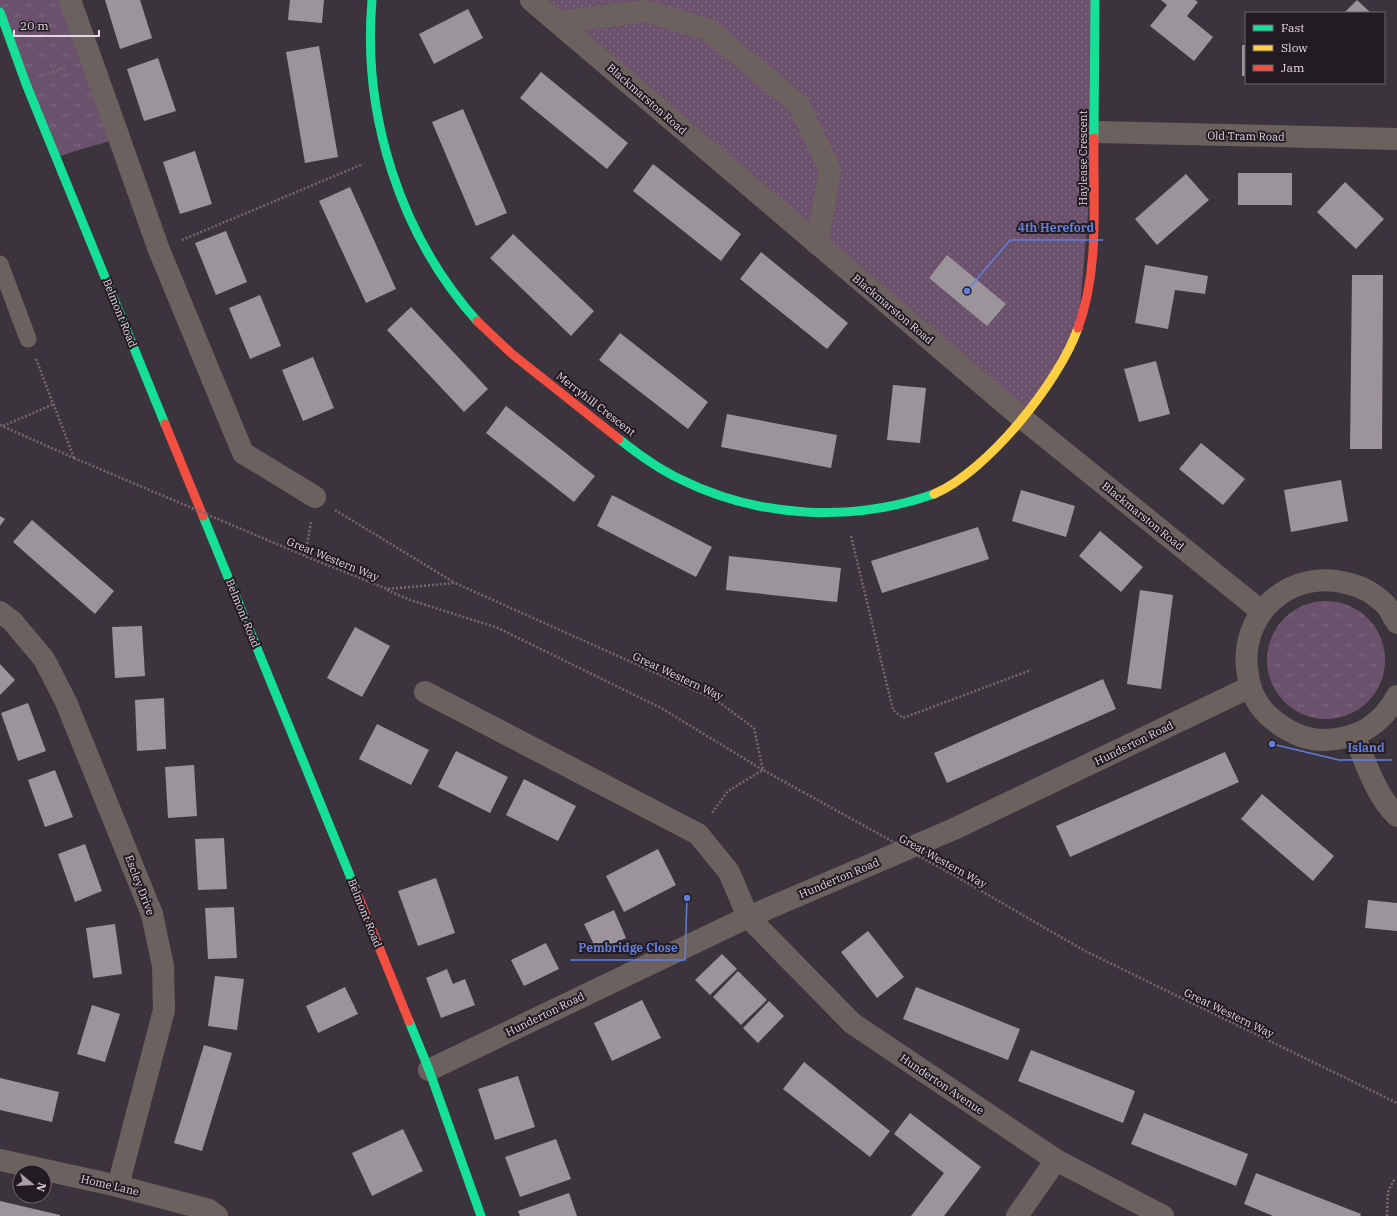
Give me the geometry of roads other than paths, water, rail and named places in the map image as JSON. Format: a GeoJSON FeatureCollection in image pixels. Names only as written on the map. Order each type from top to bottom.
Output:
{"type":"FeatureCollection","features":[{"type":"Feature","properties":{"kind":"main road","name":"Merryhill Crescent"},"geometry":{"type":"LineString","coordinates":[[372,0],[369,51],[374,100],[386,154],[404,204],[426,252],[473,316],[510,353],[659,469],[682,481],[738,502],[782,512],[812,514],[846,512],[884,507],[920,499],[943,489],[971,471],[996,450],[1022,418]]}},
{"type":"Feature","properties":{"kind":"main road","name":"Haylease Crescent"},"geometry":{"type":"LineString","coordinates":[[1022,418],[1064,360],[1078,331],[1087,302],[1094,256],[1095,0]]}},
{"type":"Feature","properties":{"kind":"main road","name":"Belmont Road"},"geometry":{"type":"LineString","coordinates":[[0,12],[5,42],[26,84],[429,1070],[481,1216]]}},
{"type":"Feature","properties":{"kind":"street"},"geometry":{"type":"LineString","coordinates":[[70,0],[159,250],[243,453],[314,497]]}},
{"type":"Feature","properties":{"kind":"street","name":"Blackmarston Road"},"geometry":{"type":"LineString","coordinates":[[531,0],[1022,418],[1261,611]]}},
{"type":"Feature","properties":{"kind":"street"},"geometry":{"type":"LineString","coordinates":[[558,22],[646,11],[709,30],[799,105],[830,170],[817,244]]}},
{"type":"Feature","properties":{"kind":"street","name":"Old Tram Road"},"geometry":{"type":"LineString","coordinates":[[1095,132],[1397,139]]}},
{"type":"Feature","properties":{"kind":"street"},"geometry":{"type":"LineString","coordinates":[[1397,620],[1386,605],[1362,587],[1334,579],[1306,581],[1281,593],[1261,611],[1249,635],[1245,661],[1250,687],[1264,711],[1285,730],[1312,740],[1342,740],[1368,729],[1389,710],[1397,696]]}},
{"type":"Feature","properties":{"kind":"street","name":"Escley Drive"},"geometry":{"type":"LineString","coordinates":[[0,612],[12,621],[44,660],[66,702],[152,914],[156,929],[163,966],[164,1010],[118,1186]]}},
{"type":"Feature","properties":{"kind":"street","name":"Hunderton Road"},"geometry":{"type":"LineString","coordinates":[[429,1070],[748,917],[954,829],[1250,687]]}},
{"type":"Feature","properties":{"kind":"street"},"geometry":{"type":"LineString","coordinates":[[425,692],[698,834],[729,872],[748,917]]}},
{"type":"Feature","properties":{"kind":"street"},"geometry":{"type":"LineString","coordinates":[[1354,735],[1373,779],[1391,810],[1397,816]]}},
{"type":"Feature","properties":{"kind":"street","name":"Hunderton Avenue"},"geometry":{"type":"LineString","coordinates":[[748,917],[852,1023],[1056,1160],[1163,1216]]}},
{"type":"Feature","properties":{"kind":"street","name":"Home Lane"},"geometry":{"type":"LineString","coordinates":[[0,1160],[118,1186],[209,1210],[218,1216]]}},
{"type":"Feature","properties":{"kind":"street"},"geometry":{"type":"LineString","coordinates":[[1017,1216],[1056,1160]]}},
{"type":"Feature","properties":{"kind":"lane"},"geometry":{"type":"LineString","coordinates":[[0,264],[28,339]]}},
{"type":"Feature","properties":{"kind":"place","name":"4th Hereford"},"geometry":{"type":"Point","coordinates":[967,291]}},
{"type":"Feature","properties":{"kind":"place","name":"Island"},"geometry":{"type":"Point","coordinates":[1272,744]}},
{"type":"Feature","properties":{"kind":"place","name":"Pembridge Close"},"geometry":{"type":"Point","coordinates":[687,898]}}]}
